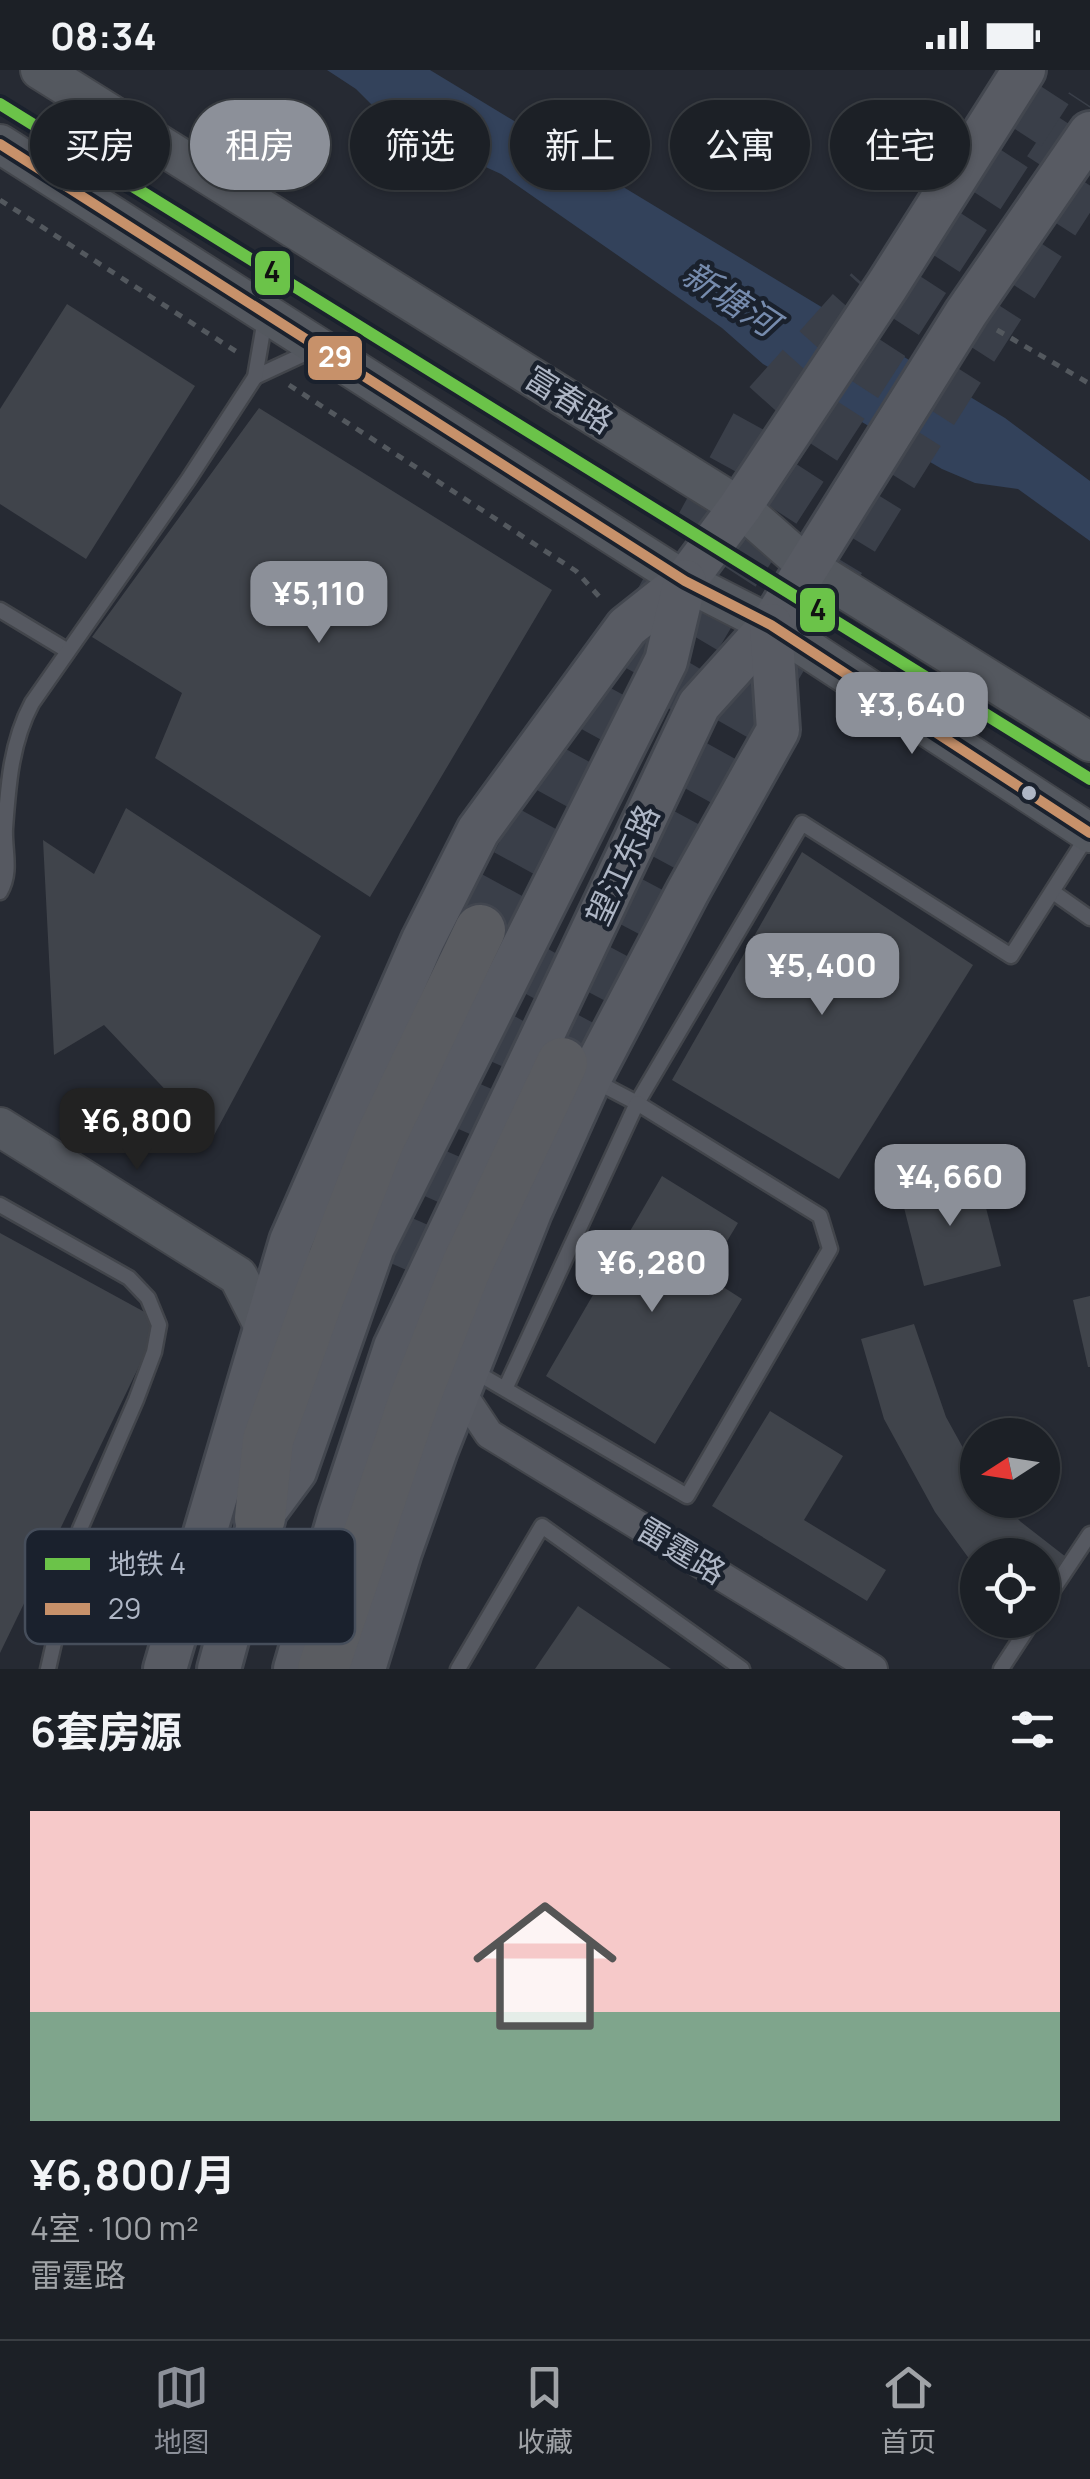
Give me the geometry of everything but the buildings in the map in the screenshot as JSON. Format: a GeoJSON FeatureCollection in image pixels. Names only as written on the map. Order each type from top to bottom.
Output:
{"type":"FeatureCollection","features":[{"type":"Feature","properties":{"kind":"highway"},"geometry":{"type":"LineString","coordinates":[[260,1518],[268,1440],[318,1299],[380,1141],[480,930]]}},
{"type":"Feature","properties":{"kind":"highway"},"geometry":{"type":"LineString","coordinates":[[355,1576],[402,1434],[467,1265],[576,1071]]}},
{"type":"Feature","properties":{"kind":"highway"},"geometry":{"type":"LineString","coordinates":[[324,1669],[332,1644]]}},
{"type":"Feature","properties":{"kind":"main road"},"geometry":{"type":"LineString","coordinates":[[207,1529],[291,1241],[422,940],[478,831],[628,627],[685,581],[740,507],[1024,70]]}},
{"type":"Feature","properties":{"kind":"main road","name":"望江东路"},"geometry":{"type":"LineString","coordinates":[[336,1529],[395,1347],[699,705],[771,624],[966,314],[1090,133]]}},
{"type":"Feature","properties":{"kind":"main road","name":"望江东路"},"geometry":{"type":"LineString","coordinates":[[257,1529],[260,1518],[295,1471],[373,1247],[666,661],[685,581]]}},
{"type":"Feature","properties":{"kind":"main road"},"geometry":{"type":"LineString","coordinates":[[364,1669],[436,1450],[530,1212],[576,1071],[688,891],[778,730],[771,624]]}},
{"type":"Feature","properties":{"kind":"main road"},"geometry":{"type":"LineString","coordinates":[[166,1669],[173,1644]]}},
{"type":"Feature","properties":{"kind":"main road","name":"望江东路"},"geometry":{"type":"LineString","coordinates":[[219,1669],[226,1644]]}},
{"type":"Feature","properties":{"kind":"main road","name":"望江东路"},"geometry":{"type":"LineString","coordinates":[[295,1669],[302,1644]]}},
{"type":"Feature","properties":{"kind":"street","name":"富春路"},"geometry":{"type":"LineString","coordinates":[[40,70],[740,507],[806,566],[1090,742]]}},
{"type":"Feature","properties":{"kind":"street"},"geometry":{"type":"LineString","coordinates":[[0,144],[685,581],[771,624],[1090,833]]}},
{"type":"Feature","properties":{"kind":"street"},"geometry":{"type":"LineString","coordinates":[[0,1127],[238,1276],[266,1331]]}},
{"type":"Feature","properties":{"kind":"street"},"geometry":{"type":"LineString","coordinates":[[238,1276],[291,1241]]}},
{"type":"Feature","properties":{"kind":"street","name":"雷霆路"},"geometry":{"type":"LineString","coordinates":[[464,1378],[490,1434],[873,1669]]}},
{"type":"Feature","properties":{"kind":"street"},"geometry":{"type":"LineString","coordinates":[[436,1450],[490,1434]]}},
{"type":"Feature","properties":{"kind":"lane"},"geometry":{"type":"LineString","coordinates":[[0,892],[6,882],[4,834],[19,728],[188,480],[253,369],[266,314]]}},
{"type":"Feature","properties":{"kind":"lane"},"geometry":{"type":"LineString","coordinates":[[253,369],[320,348]]}},
{"type":"Feature","properties":{"kind":"lane"},"geometry":{"type":"LineString","coordinates":[[0,610],[68,651]]}},
{"type":"Feature","properties":{"kind":"lane"},"geometry":{"type":"LineString","coordinates":[[506,1386],[637,1104],[802,823],[1011,956],[1090,833]]}},
{"type":"Feature","properties":{"kind":"lane"},"geometry":{"type":"LineString","coordinates":[[1053,892],[1090,918]]}},
{"type":"Feature","properties":{"kind":"lane"},"geometry":{"type":"LineString","coordinates":[[464,1378],[506,1386],[687,1496],[830,1249],[820,1216],[576,1071]]}},
{"type":"Feature","properties":{"kind":"lane"},"geometry":{"type":"LineString","coordinates":[[0,1205],[129,1278],[148,1298],[159,1325],[154,1352],[136,1400],[80,1529]]}},
{"type":"Feature","properties":{"kind":"lane"},"geometry":{"type":"LineString","coordinates":[[458,1669],[542,1526],[742,1669]]}},
{"type":"Feature","properties":{"kind":"lane"},"geometry":{"type":"LineString","coordinates":[[1060,1579],[1090,1534]]}},
{"type":"Feature","properties":{"kind":"lane"},"geometry":{"type":"LineString","coordinates":[[1001,1669],[1021,1638]]}},
{"type":"Feature","properties":{"kind":"lane"},"geometry":{"type":"LineString","coordinates":[[48,1669],[54,1644]]}},
{"type":"Feature","properties":{"kind":"path"},"geometry":{"type":"LineString","coordinates":[[0,200],[253,369]]}},
{"type":"Feature","properties":{"kind":"path"},"geometry":{"type":"LineString","coordinates":[[966,314],[1090,384]]}},
{"type":"Feature","properties":{"kind":"path"},"geometry":{"type":"LineString","coordinates":[[284,383],[576,571],[628,627]]}},
{"type":"Feature","properties":{"kind":"water"},"geometry":{"type":"Polygon","coordinates":[[[327,70],[430,70],[480,100],[367,100],[327,70]]]}},
{"type":"Feature","properties":{"kind":"water"},"geometry":{"type":"Polygon","coordinates":[[[490,106],[510,118],[510,180],[490,169],[490,106]]]}},
{"type":"Feature","properties":{"kind":"water","name":"新塘河"},"geometry":{"type":"Polygon","coordinates":[[[524,190],[628,190],[1005,418],[1090,481],[1090,541],[1018,489],[975,483],[942,469],[763,364],[722,328],[524,190]]]}},
{"type":"Feature","properties":{"kind":"tunnel"},"geometry":{"type":"LineString","coordinates":[[658,702],[732,577],[1061,70]]}},
{"type":"Feature","properties":{"kind":"tunnel"},"geometry":{"type":"LineString","coordinates":[[1048,170],[1090,106]]}},
{"type":"Feature","properties":{"kind":"tunnel"},"geometry":{"type":"LineString","coordinates":[[562,1063],[772,676],[902,460],[1084,176]]}},
{"type":"Feature","properties":{"kind":"tunnel"},"geometry":{"type":"LineString","coordinates":[[480,930],[766,406],[870,290]]}},
{"type":"Feature","properties":{"kind":"tunnel"},"geometry":{"type":"LineString","coordinates":[[411,1272],[505,1057],[566,947]]}},
{"type":"Feature","properties":{"kind":"metro line","name":"4"},"geometry":{"type":"LineString","coordinates":[[0,104],[1090,779]]}},
{"type":"Feature","properties":{"kind":"transit line","name":"29"},"geometry":{"type":"LineString","coordinates":[[0,144],[685,581],[771,625],[1090,833]]}}]}
